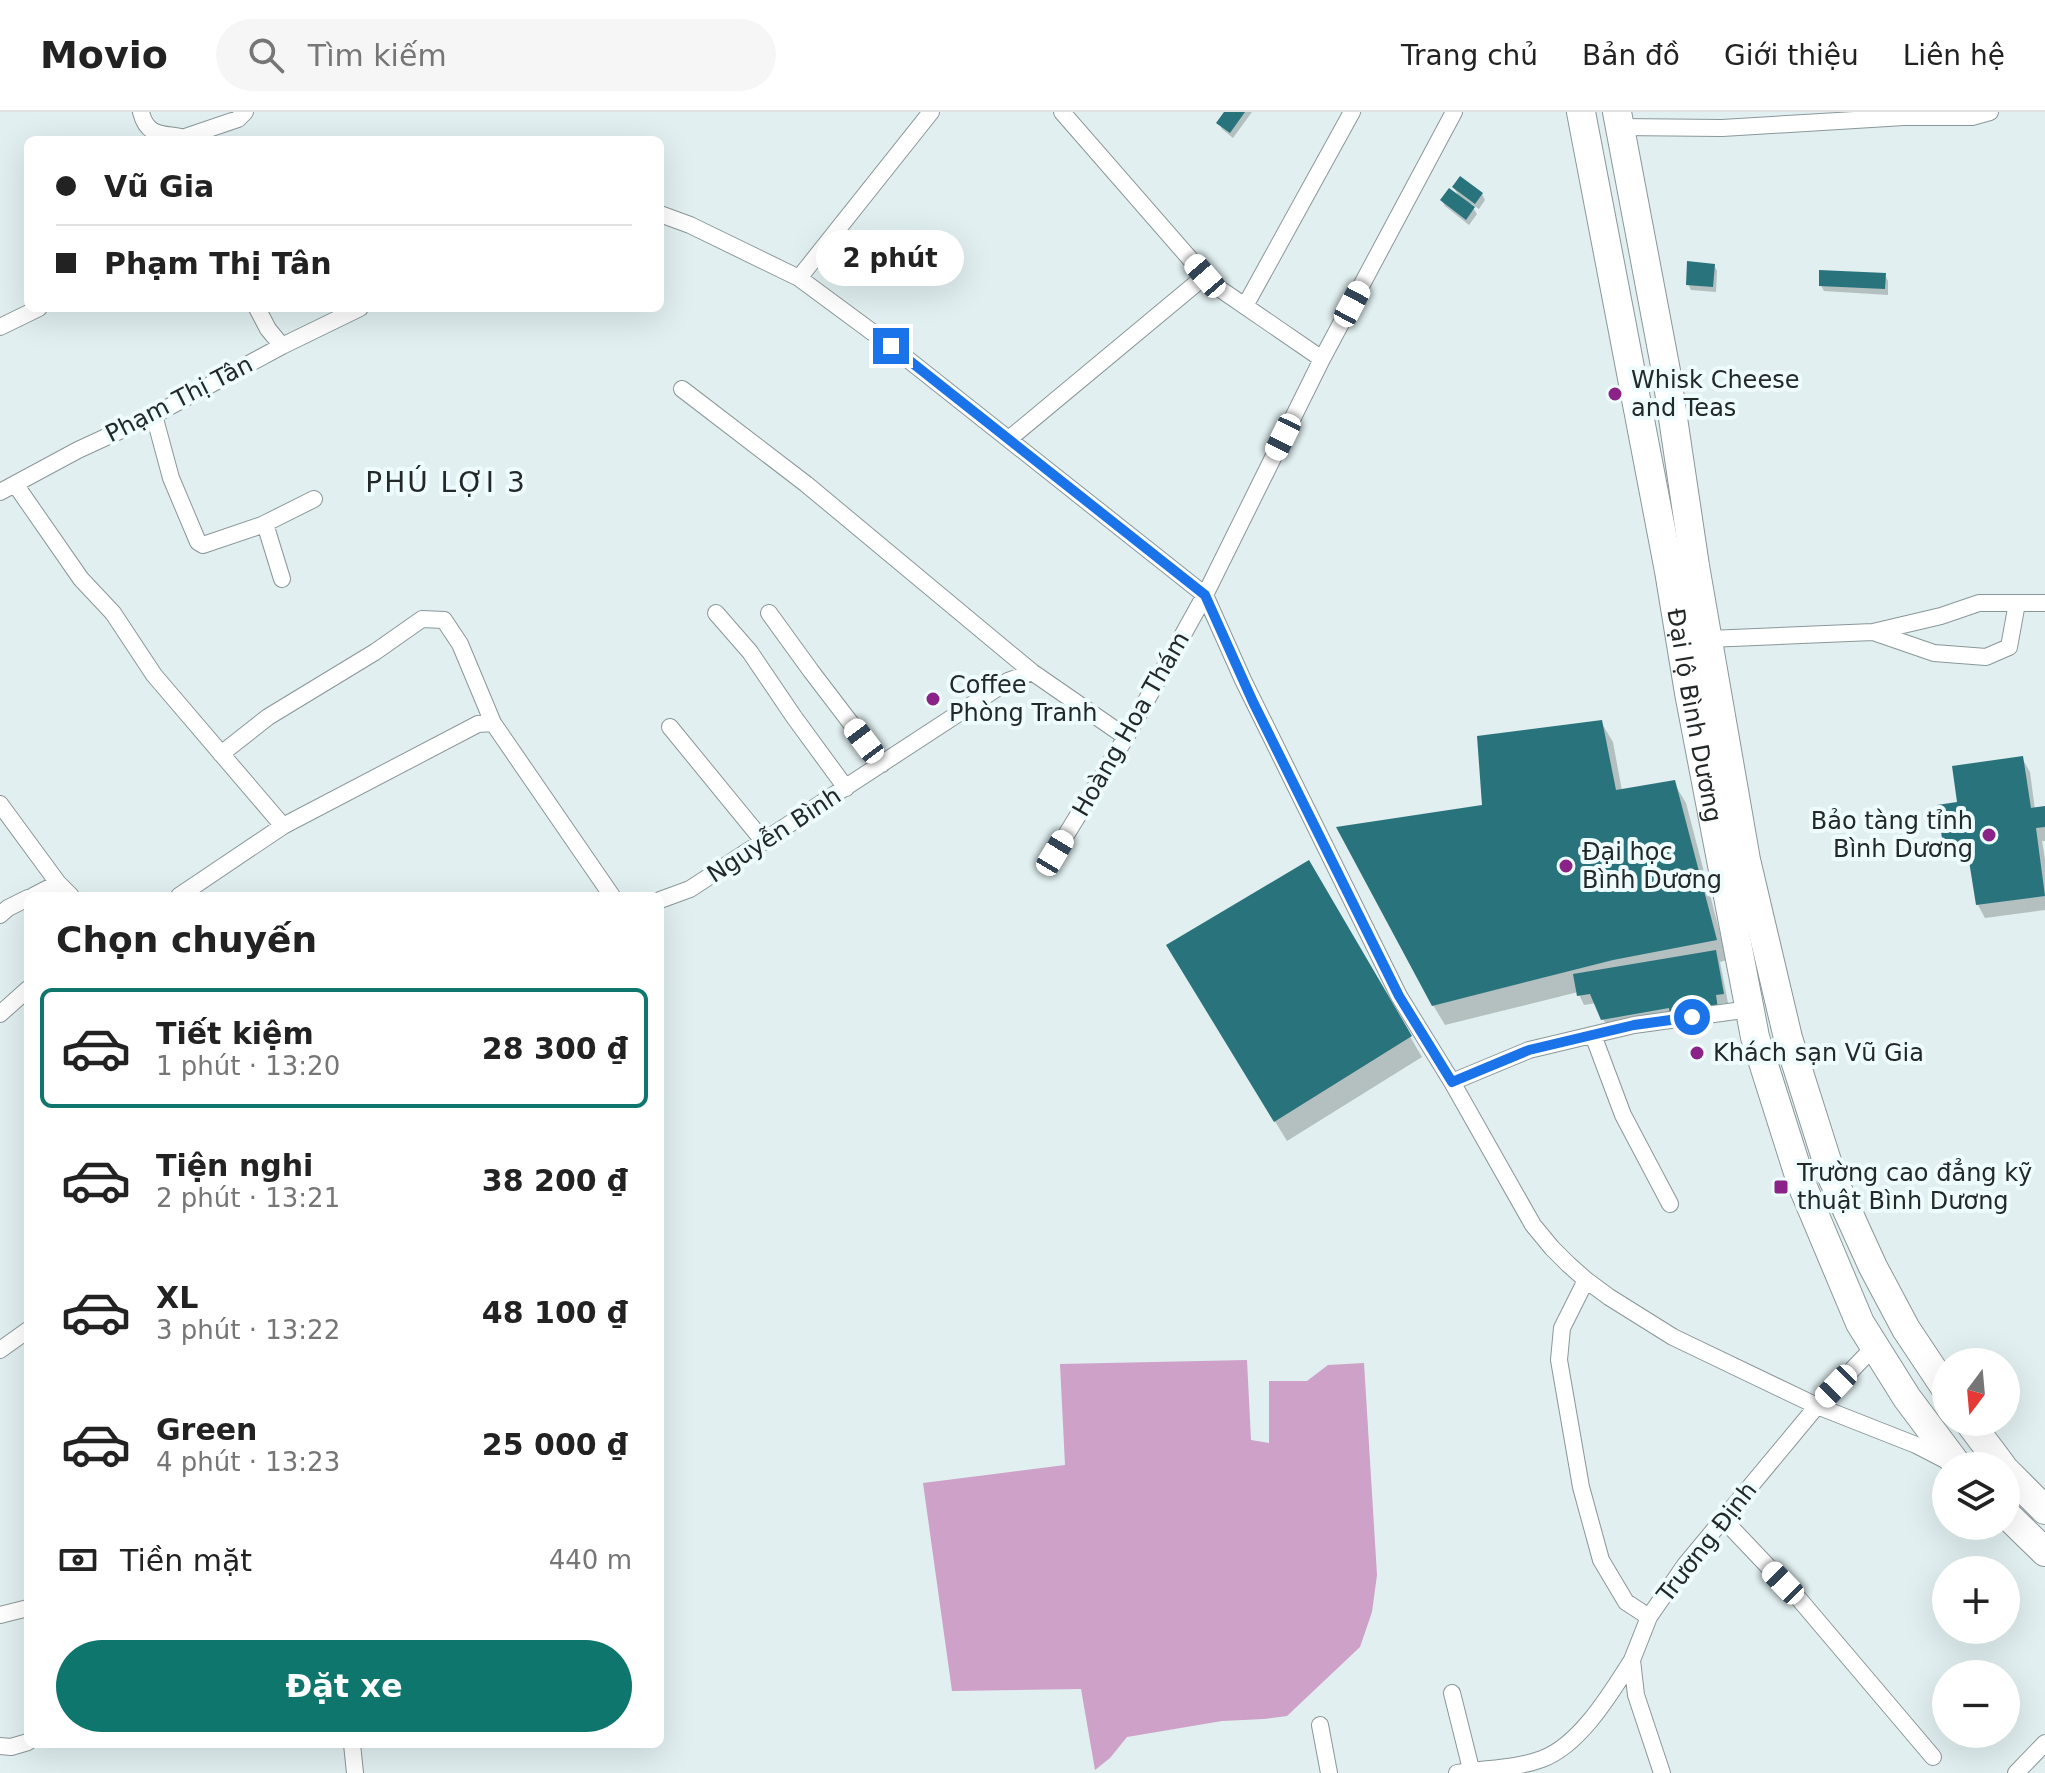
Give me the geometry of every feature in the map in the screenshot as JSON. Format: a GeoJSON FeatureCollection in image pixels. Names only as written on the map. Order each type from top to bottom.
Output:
{"type":"FeatureCollection","features":[{"type":"Feature","properties":{"kind":"highway","name":"Đại lộ Bình Dương"},"geometry":{"type":"LineString","coordinates":[[1581,112],[1755,1037],[1802,1185],[1860,1323],[1907,1398],[1947,1452]]}},
{"type":"Feature","properties":{"kind":"highway","name":"Đại lộ Bình Dương"},"geometry":{"type":"LineString","coordinates":[[1618,120],[1666,371],[1746,860],[1788,1038],[1832,1177],[1873,1267],[1906,1329],[1932,1368]]}},
{"type":"Feature","properties":{"kind":"highway"},"geometry":{"type":"LineString","coordinates":[[1874,1347],[1906,1329]]}},
{"type":"Feature","properties":{"kind":"highway"},"geometry":{"type":"LineString","coordinates":[[2020,1485],[2045,1510]]}},
{"type":"Feature","properties":{"kind":"highway"},"geometry":{"type":"LineString","coordinates":[[2020,1528],[2045,1552]]}},
{"type":"Feature","properties":{"kind":"street"},"geometry":{"type":"LineString","coordinates":[[141,112],[143,121],[157,134],[169,136]]}},
{"type":"Feature","properties":{"kind":"street"},"geometry":{"type":"LineString","coordinates":[[196,136],[238,119],[245,112]]}},
{"type":"Feature","properties":{"kind":"street"},"geometry":{"type":"LineString","coordinates":[[799,278],[931,112]]}},
{"type":"Feature","properties":{"kind":"street"},"geometry":{"type":"LineString","coordinates":[[1062,112],[1205,276],[1322,359]]}},
{"type":"Feature","properties":{"kind":"street"},"geometry":{"type":"LineString","coordinates":[[1245,306],[1352,112]]}},
{"type":"Feature","properties":{"kind":"street","name":"Hoàng Hoa Thám"},"geometry":{"type":"LineString","coordinates":[[1055,853],[1126,737],[1205,595],[1322,359],[1454,112]]}},
{"type":"Feature","properties":{"kind":"street"},"geometry":{"type":"LineString","coordinates":[[1618,120],[1722,128],[1904,117],[1972,117],[1990,112]]}},
{"type":"Feature","properties":{"kind":"street"},"geometry":{"type":"LineString","coordinates":[[664,216],[702,230],[799,278],[891,346],[1205,595]]}},
{"type":"Feature","properties":{"kind":"street"},"geometry":{"type":"LineString","coordinates":[[1009,439],[1205,276]]}},
{"type":"Feature","properties":{"kind":"street"},"geometry":{"type":"LineString","coordinates":[[0,327],[31,312]]}},
{"type":"Feature","properties":{"kind":"street"},"geometry":{"type":"LineString","coordinates":[[259,312],[282,346]]}},
{"type":"Feature","properties":{"kind":"street","name":"Phạm Thị Tân"},"geometry":{"type":"LineString","coordinates":[[7,488],[352,312]]}},
{"type":"Feature","properties":{"kind":"street"},"geometry":{"type":"LineString","coordinates":[[682,389],[806,484],[1032,672],[1126,737]]}},
{"type":"Feature","properties":{"kind":"street"},"geometry":{"type":"LineString","coordinates":[[154,415],[171,478],[198,542],[203,545],[262,525],[314,499]]}},
{"type":"Feature","properties":{"kind":"street"},"geometry":{"type":"LineString","coordinates":[[7,488],[81,579],[113,613],[154,675],[283,826]]}},
{"type":"Feature","properties":{"kind":"street"},"geometry":{"type":"LineString","coordinates":[[262,525],[266,527],[282,579]]}},
{"type":"Feature","properties":{"kind":"street","name":"Hoàng Hoa Thám"},"geometry":{"type":"LineString","coordinates":[[1205,595],[1249,693],[1399,996],[1533,1225],[1552,1248],[1586,1280],[1673,1337],[1817,1406],[1932,1453]]}},
{"type":"Feature","properties":{"kind":"street"},"geometry":{"type":"LineString","coordinates":[[1708,639],[1873,632],[1941,616],[1979,603],[2045,603]]}},
{"type":"Feature","properties":{"kind":"street"},"geometry":{"type":"LineString","coordinates":[[1873,632],[1934,653],[1986,657],[2009,647],[2017,603]]}},
{"type":"Feature","properties":{"kind":"street"},"geometry":{"type":"LineString","coordinates":[[716,613],[750,652],[846,788]]}},
{"type":"Feature","properties":{"kind":"street"},"geometry":{"type":"LineString","coordinates":[[769,613],[882,764]]}},
{"type":"Feature","properties":{"kind":"street"},"geometry":{"type":"LineString","coordinates":[[221,754],[268,717],[375,652],[422,619],[444,620],[460,644],[493,723],[609,892]]}},
{"type":"Feature","properties":{"kind":"street","name":"Nguyễn Bình"},"geometry":{"type":"LineString","coordinates":[[664,899],[690,889],[1008,681],[1032,672]]}},
{"type":"Feature","properties":{"kind":"street"},"geometry":{"type":"LineString","coordinates":[[185,892],[283,826],[478,724],[493,723]]}},
{"type":"Feature","properties":{"kind":"street"},"geometry":{"type":"LineString","coordinates":[[670,727],[764,842]]}},
{"type":"Feature","properties":{"kind":"street"},"geometry":{"type":"LineString","coordinates":[[0,804],[67,892]]}},
{"type":"Feature","properties":{"kind":"street"},"geometry":{"type":"LineString","coordinates":[[40,892],[58,883]]}},
{"type":"Feature","properties":{"kind":"street"},"geometry":{"type":"LineString","coordinates":[[0,915],[24,900]]}},
{"type":"Feature","properties":{"kind":"street"},"geometry":{"type":"LineString","coordinates":[[0,1014],[24,993]]}},
{"type":"Feature","properties":{"kind":"street"},"geometry":{"type":"LineString","coordinates":[[1452,1082],[1529,1050],[1634,1025],[1750,1009]]}},
{"type":"Feature","properties":{"kind":"street"},"geometry":{"type":"LineString","coordinates":[[1593,1035],[1623,1115],[1670,1204]]}},
{"type":"Feature","properties":{"kind":"street"},"geometry":{"type":"LineString","coordinates":[[1586,1280],[1562,1328],[1559,1360],[1581,1487],[1601,1560],[1626,1602],[1649,1617]]}},
{"type":"Feature","properties":{"kind":"street"},"geometry":{"type":"LineString","coordinates":[[0,1350],[24,1333]]}},
{"type":"Feature","properties":{"kind":"street","name":"Trương Định"},"geometry":{"type":"LineString","coordinates":[[1662,1773],[1636,1695],[1632,1660],[1649,1617],[1685,1565],[1817,1406],[1874,1347]]}},
{"type":"Feature","properties":{"kind":"street"},"geometry":{"type":"LineString","coordinates":[[1723,1519],[1809,1610],[1933,1757]]}},
{"type":"Feature","properties":{"kind":"street"},"geometry":{"type":"LineString","coordinates":[[0,1615],[24,1609]]}},
{"type":"Feature","properties":{"kind":"street"},"geometry":{"type":"LineString","coordinates":[[1452,1693],[1467,1772],[1502,1769],[1545,1758],[1576,1737],[1608,1698],[1632,1660]]}},
{"type":"Feature","properties":{"kind":"street"},"geometry":{"type":"LineString","coordinates":[[1320,1725],[1329,1773]]}},
{"type":"Feature","properties":{"kind":"street"},"geometry":{"type":"LineString","coordinates":[[0,1746],[24,1743]]}},
{"type":"Feature","properties":{"kind":"street"},"geometry":{"type":"LineString","coordinates":[[2016,1773],[2045,1743]]}},
{"type":"Feature","properties":{"kind":"street"},"geometry":{"type":"LineString","coordinates":[[352,1748],[355,1773]]}},
{"type":"Feature","properties":{"kind":"shaded area"},"geometry":{"type":"Polygon","coordinates":[[[1247,1360],[1251,1440],[1269,1443],[1269,1381],[1307,1381],[1328,1365],[1364,1363],[1377,1575],[1372,1612],[1360,1647],[1287,1716],[1222,1721],[1127,1737],[1110,1758],[1095,1770],[1081,1689],[952,1691],[923,1483],[1065,1465],[1060,1364],[1247,1360]]]}},
{"type":"Feature","properties":{"kind":"building"},"geometry":{"type":"Polygon","coordinates":[[[1224,112],[1245,112],[1230,133],[1216,123],[1224,112]]]}},
{"type":"Feature","properties":{"kind":"building"},"geometry":{"type":"Polygon","coordinates":[[[1460,176],[1483,193],[1475,204],[1452,187],[1460,176]]]}},
{"type":"Feature","properties":{"kind":"building"},"geometry":{"type":"Polygon","coordinates":[[[1449,188],[1475,207],[1466,220],[1440,200],[1449,188]]]}},
{"type":"Feature","properties":{"kind":"building"},"geometry":{"type":"Polygon","coordinates":[[[1687,261],[1715,264],[1713,287],[1686,285],[1687,261]]]}},
{"type":"Feature","properties":{"kind":"building"},"geometry":{"type":"Polygon","coordinates":[[[1819,270],[1886,273],[1885,289],[1819,286],[1819,270]]]}},
{"type":"Feature","properties":{"kind":"building","name":"Đại học Bình Dương"},"geometry":{"type":"Polygon","coordinates":[[[1602,720],[1616,790],[1675,780],[1717,940],[1613,960],[1432,1006],[1336,827],[1482,805],[1477,736],[1602,720]]]}},
{"type":"Feature","properties":{"kind":"building","name":"Bảo tàng tỉnh Bình Dương"},"geometry":{"type":"Polygon","coordinates":[[[2023,756],[2031,808],[2045,806],[2045,827],[2036,828],[2045,896],[1976,905],[1966,842],[1943,845],[1937,805],[1957,802],[1952,766],[2023,756]]]}},
{"type":"Feature","properties":{"kind":"building"},"geometry":{"type":"Polygon","coordinates":[[[1309,860],[1412,1036],[1274,1122],[1166,945],[1309,860]]]}},
{"type":"Feature","properties":{"kind":"building"},"geometry":{"type":"Polygon","coordinates":[[[1716,950],[1724,994],[1716,995],[1718,1009],[1670,1018],[1669,1008],[1601,1020],[1590,994],[1577,996],[1573,974],[1716,950]]]}},
{"type":"Feature","properties":{"kind":"place","name":"Whisk Cheese and Teas"},"geometry":{"type":"Point","coordinates":[1615,394]}},
{"type":"Feature","properties":{"kind":"place","name":"Coffee Phòng Tranh"},"geometry":{"type":"Point","coordinates":[933,699]}},
{"type":"Feature","properties":{"kind":"place","name":"Bảo tàng tỉnh Bình Dương"},"geometry":{"type":"Point","coordinates":[1989,835]}},
{"type":"Feature","properties":{"kind":"place","name":"Đại học Bình Dương"},"geometry":{"type":"Point","coordinates":[1566,866]}},
{"type":"Feature","properties":{"kind":"place","name":"Khách sạn Vũ Gia"},"geometry":{"type":"Point","coordinates":[1697,1053]}},
{"type":"Feature","properties":{"kind":"place","name":"Trường cao đẳng kỹ thuật Bình Dương"},"geometry":{"type":"Point","coordinates":[1781,1187]}},
{"type":"Feature","properties":{"kind":"district","name":"PHÚ LỢI 3"},"geometry":{"type":"Point","coordinates":[446,482]}},
{"type":"Feature","properties":{"kind":"route"},"geometry":{"type":"LineString","coordinates":[[891,346],[1205,595],[1253,702],[1399,996],[1452,1082],[1529,1050],[1634,1025],[1692,1017]]}}]}
